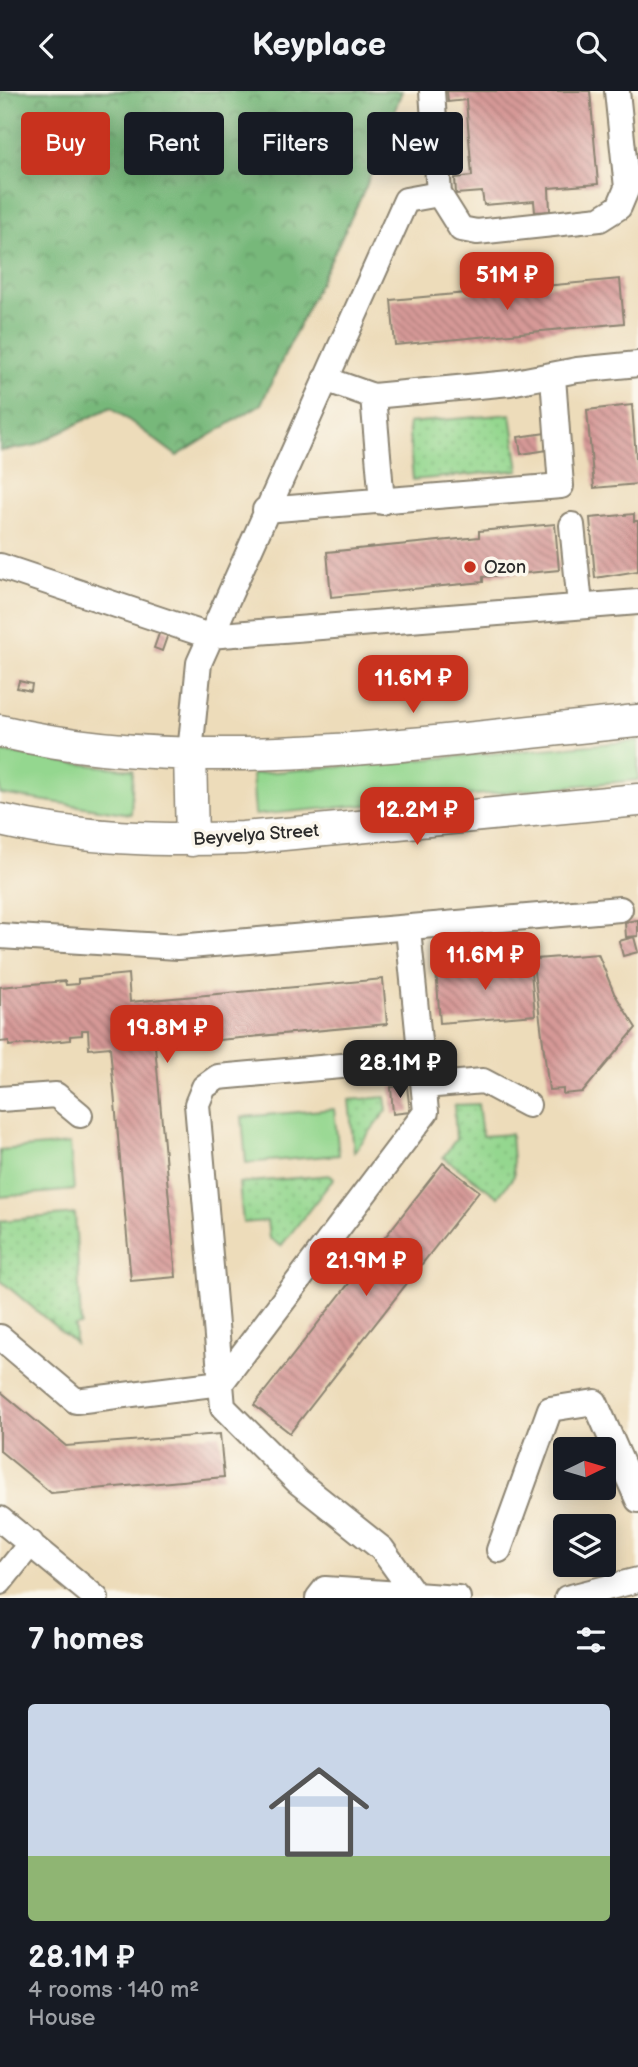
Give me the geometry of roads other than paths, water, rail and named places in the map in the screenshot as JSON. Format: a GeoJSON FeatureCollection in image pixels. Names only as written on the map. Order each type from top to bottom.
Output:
{"type":"FeatureCollection","features":[{"type":"Feature","properties":{"kind":"main road"},"geometry":{"type":"LineString","coordinates":[[0,731],[85,746],[190,753],[350,747],[638,721]]}},
{"type":"Feature","properties":{"kind":"main road"},"geometry":{"type":"LineString","coordinates":[[190,753],[192,840]]}},
{"type":"Feature","properties":{"kind":"main road","name":"Beyvelya Street"},"geometry":{"type":"LineString","coordinates":[[0,820],[106,838],[192,840],[243,838],[638,800]]}},
{"type":"Feature","properties":{"kind":"lane"},"geometry":{"type":"LineString","coordinates":[[432,91],[439,194],[461,229],[477,232],[600,219],[619,207],[627,188],[617,91]]}},
{"type":"Feature","properties":{"kind":"lane"},"geometry":{"type":"LineString","coordinates":[[190,753],[199,663],[265,510],[406,200],[439,194]]}},
{"type":"Feature","properties":{"kind":"lane"},"geometry":{"type":"LineString","coordinates":[[325,379],[373,395],[553,377],[577,370],[638,363]]}},
{"type":"Feature","properties":{"kind":"lane"},"geometry":{"type":"LineString","coordinates":[[265,510],[561,486],[553,377]]}},
{"type":"Feature","properties":{"kind":"lane"},"geometry":{"type":"LineString","coordinates":[[373,395],[382,502]]}},
{"type":"Feature","properties":{"kind":"lane"},"geometry":{"type":"LineString","coordinates":[[572,525],[580,605]]}},
{"type":"Feature","properties":{"kind":"lane"},"geometry":{"type":"LineString","coordinates":[[0,566],[209,636],[638,602]]}},
{"type":"Feature","properties":{"kind":"lane"},"geometry":{"type":"LineString","coordinates":[[0,936],[178,947],[620,909]]}},
{"type":"Feature","properties":{"kind":"lane"},"geometry":{"type":"LineString","coordinates":[[0,1337],[76,1401],[221,1383],[426,1112],[408,929]]}},
{"type":"Feature","properties":{"kind":"lane"},"geometry":{"type":"LineString","coordinates":[[415,1595],[382,1549],[298,1482],[223,1407],[197,1104],[204,1087],[218,1077],[421,1059]]}},
{"type":"Feature","properties":{"kind":"lane"},"geometry":{"type":"LineString","coordinates":[[424,1086],[483,1080],[528,1105]]}},
{"type":"Feature","properties":{"kind":"lane"},"geometry":{"type":"LineString","coordinates":[[0,1099],[56,1095],[80,1115]]}},
{"type":"Feature","properties":{"kind":"lane"},"geometry":{"type":"LineString","coordinates":[[499,1550],[550,1409],[595,1402],[638,1500]]}},
{"type":"Feature","properties":{"kind":"lane"},"geometry":{"type":"LineString","coordinates":[[0,1519],[96,1598]]}},
{"type":"Feature","properties":{"kind":"lane"},"geometry":{"type":"LineString","coordinates":[[0,1582],[31,1543]]}},
{"type":"Feature","properties":{"kind":"lane"},"geometry":{"type":"LineString","coordinates":[[567,1598],[638,1580]]}},
{"type":"Feature","properties":{"kind":"lane"},"geometry":{"type":"LineString","coordinates":[[318,1598],[325,1589],[458,1598]]}},
{"type":"Feature","properties":{"kind":"place","name":"Ozon"},"geometry":{"type":"Point","coordinates":[470,567]}}]}
